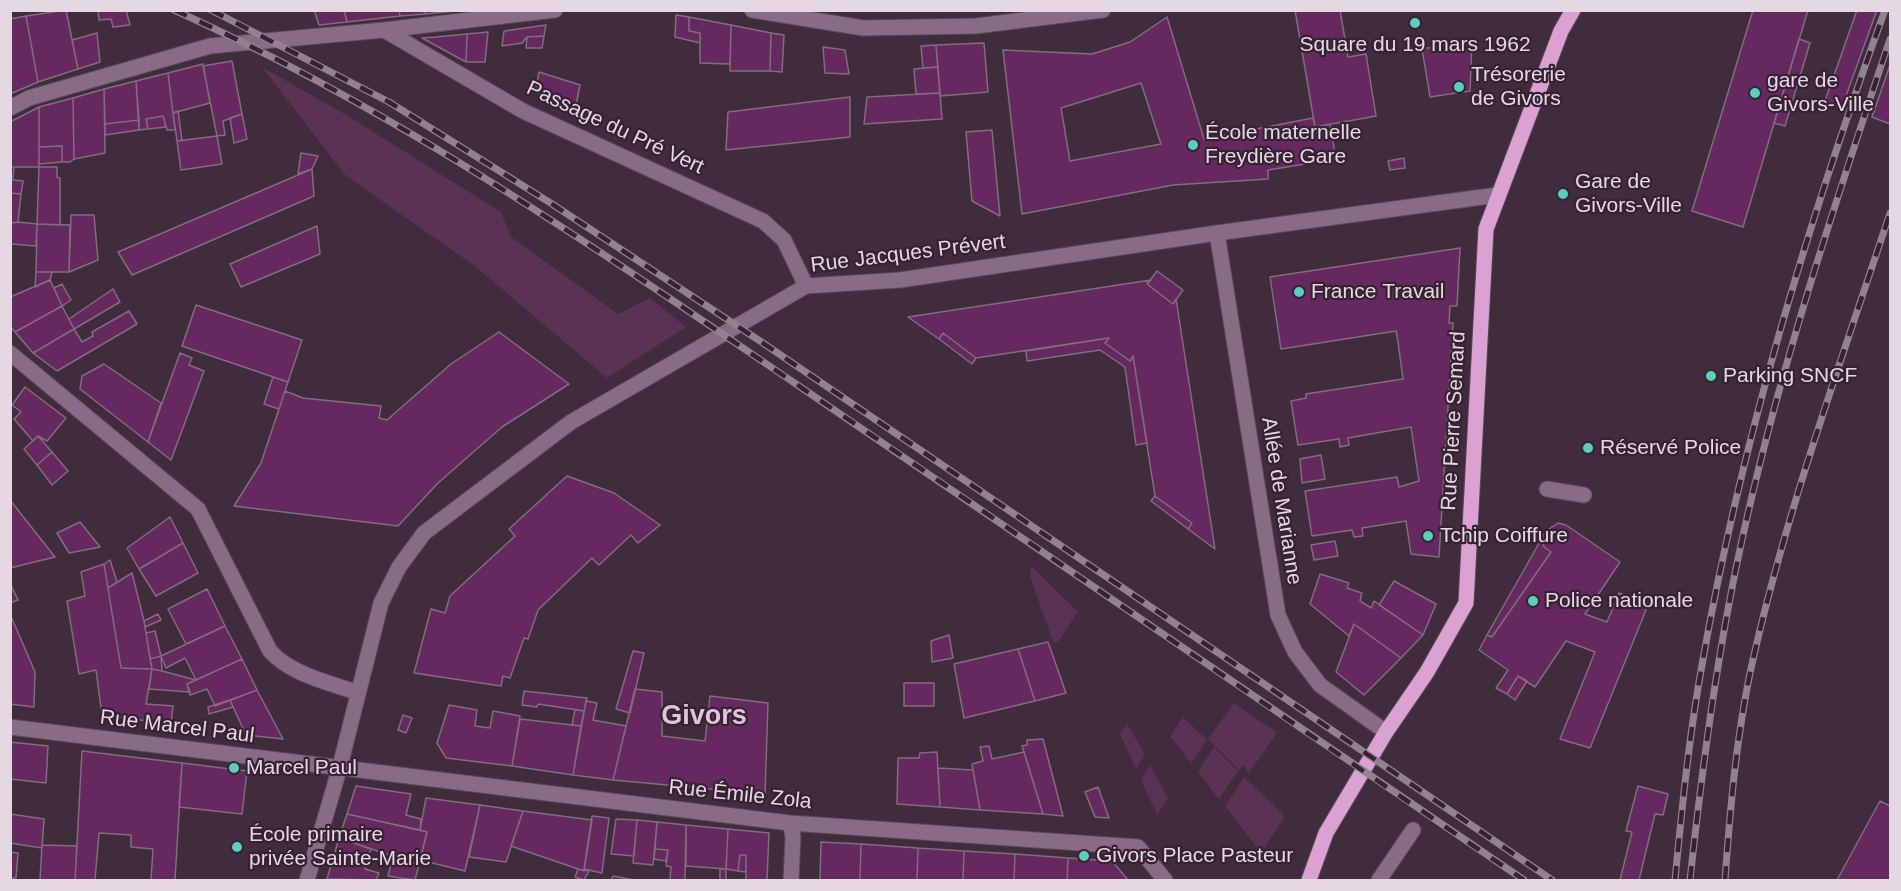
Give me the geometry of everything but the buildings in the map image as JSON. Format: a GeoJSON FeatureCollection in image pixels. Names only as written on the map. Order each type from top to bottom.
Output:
{"type":"FeatureCollection","features":[{"type":"Feature","properties":{"kind":"main road","name":"Rue Pierre Semard"},"geometry":{"type":"LineString","coordinates":[[1309,880],[1326,833],[1386,732],[1427,672],[1466,603],[1486,229],[1497,195],[1562,31],[1573,10]]}},
{"type":"Feature","properties":{"kind":"street"},"geometry":{"type":"LineString","coordinates":[[10,108],[28,98],[210,46],[384,30],[555,10]]}},
{"type":"Feature","properties":{"kind":"street"},"geometry":{"type":"LineString","coordinates":[[752,10],[863,28],[976,26],[1103,10]]}},
{"type":"Feature","properties":{"kind":"street","name":"Passage du Pré Vert"},"geometry":{"type":"LineString","coordinates":[[384,30],[523,111],[764,221],[784,240],[806,286]]}},
{"type":"Feature","properties":{"kind":"street","name":"Rue Jacques Prévert"},"geometry":{"type":"LineString","coordinates":[[307,880],[339,770],[381,603],[399,567],[424,533],[571,422],[806,286],[900,280],[1217,233],[1497,195]]}},
{"type":"Feature","properties":{"kind":"street","name":"Allée de Marianne"},"geometry":{"type":"LineString","coordinates":[[1217,233],[1278,615],[1295,652],[1320,685],[1386,732]]}},
{"type":"Feature","properties":{"kind":"street"},"geometry":{"type":"LineString","coordinates":[[10,353],[198,509],[270,651],[278,660],[292,669],[358,693]]}},
{"type":"Feature","properties":{"kind":"street"},"geometry":{"type":"LineString","coordinates":[[1547,489],[1584,495]]}},
{"type":"Feature","properties":{"kind":"street","name":"Rue Marcel Paul"},"geometry":{"type":"LineString","coordinates":[[10,727],[339,770]]}},
{"type":"Feature","properties":{"kind":"street","name":"Rue Émile Zola"},"geometry":{"type":"LineString","coordinates":[[339,770],[790,823],[1137,847],[1165,880]]}},
{"type":"Feature","properties":{"kind":"street"},"geometry":{"type":"LineString","coordinates":[[790,823],[793,837],[791,880]]}},
{"type":"Feature","properties":{"kind":"street"},"geometry":{"type":"LineString","coordinates":[[1379,880],[1413,830]]}},
{"type":"Feature","properties":{"kind":"shaded area"},"geometry":{"type":"Polygon","coordinates":[[[262,67],[348,116],[501,212],[511,237],[618,314],[650,298],[686,327],[607,378],[476,267],[345,175],[262,67]]]}},
{"type":"Feature","properties":{"kind":"shaded area"},"geometry":{"type":"Polygon","coordinates":[[[1031,566],[1078,612],[1058,642],[1053,642],[1030,576],[1031,566]]]}},
{"type":"Feature","properties":{"kind":"shaded area"},"geometry":{"type":"Polygon","coordinates":[[[1234,703],[1277,733],[1249,773],[1243,765],[1239,770],[1208,739],[1234,703]]]}},
{"type":"Feature","properties":{"kind":"shaded area"},"geometry":{"type":"Polygon","coordinates":[[[1183,717],[1207,740],[1191,763],[1170,736],[1183,717]]]}},
{"type":"Feature","properties":{"kind":"shaded area"},"geometry":{"type":"Polygon","coordinates":[[[1127,723],[1145,755],[1136,769],[1120,734],[1127,723]]]}},
{"type":"Feature","properties":{"kind":"shaded area"},"geometry":{"type":"Polygon","coordinates":[[[1214,747],[1238,771],[1219,799],[1198,772],[1214,747]]]}},
{"type":"Feature","properties":{"kind":"shaded area"},"geometry":{"type":"Polygon","coordinates":[[[1150,765],[1168,798],[1157,815],[1141,780],[1150,765]]]}},
{"type":"Feature","properties":{"kind":"shaded area"},"geometry":{"type":"Polygon","coordinates":[[[1244,777],[1285,816],[1261,853],[1225,806],[1244,777]]]}},
{"type":"Feature","properties":{"kind":"railway"},"geometry":{"type":"LineString","coordinates":[[174,10],[336,91],[415,136],[570,232],[1524,880]]}},
{"type":"Feature","properties":{"kind":"railway"},"geometry":{"type":"LineString","coordinates":[[211,10],[389,102],[549,202],[760,341],[1552,880]]}},
{"type":"Feature","properties":{"kind":"railway"},"geometry":{"type":"LineString","coordinates":[[1675,880],[1697,692],[1736,499],[1779,334],[1829,171],[1885,10]]}},
{"type":"Feature","properties":{"kind":"railway"},"geometry":{"type":"LineString","coordinates":[[1690,880],[1713,700],[1736,566],[1746,522],[1794,339],[1890,39]]}},
{"type":"Feature","properties":{"kind":"railway"},"geometry":{"type":"LineString","coordinates":[[1725,880],[1737,750],[1750,673],[1764,615],[1796,499],[1890,213]]}},
{"type":"Feature","properties":{"kind":"place","name":"Square du 19 mars 1962"},"geometry":{"type":"Point","coordinates":[1415,23]}},
{"type":"Feature","properties":{"kind":"place","name":"Trésorerie de Givors"},"geometry":{"type":"Point","coordinates":[1459,87]}},
{"type":"Feature","properties":{"kind":"place","name":"gare de Givors-Ville"},"geometry":{"type":"Point","coordinates":[1755,93]}},
{"type":"Feature","properties":{"kind":"place","name":"École maternelle Freydière Gare"},"geometry":{"type":"Point","coordinates":[1193,145]}},
{"type":"Feature","properties":{"kind":"place","name":"Gare de Givors-Ville"},"geometry":{"type":"Point","coordinates":[1563,194]}},
{"type":"Feature","properties":{"kind":"place","name":"France Travail"},"geometry":{"type":"Point","coordinates":[1299,292]}},
{"type":"Feature","properties":{"kind":"place","name":"Parking SNCF"},"geometry":{"type":"Point","coordinates":[1711,376]}},
{"type":"Feature","properties":{"kind":"place","name":"Réservé Police"},"geometry":{"type":"Point","coordinates":[1588,448]}},
{"type":"Feature","properties":{"kind":"place","name":"Tchip Coiffure"},"geometry":{"type":"Point","coordinates":[1428,536]}},
{"type":"Feature","properties":{"kind":"place","name":"Police nationale"},"geometry":{"type":"Point","coordinates":[1533,601]}},
{"type":"Feature","properties":{"kind":"place","name":"Marcel Paul"},"geometry":{"type":"Point","coordinates":[234,768]}},
{"type":"Feature","properties":{"kind":"place","name":"École primaire privée Sainte-Marie"},"geometry":{"type":"Point","coordinates":[237,847]}},
{"type":"Feature","properties":{"kind":"place","name":"Givors Place Pasteur"},"geometry":{"type":"Point","coordinates":[1084,856]}},
{"type":"Feature","properties":{"kind":"district","name":"Givors"},"geometry":{"type":"Point","coordinates":[704,717]}}]}
